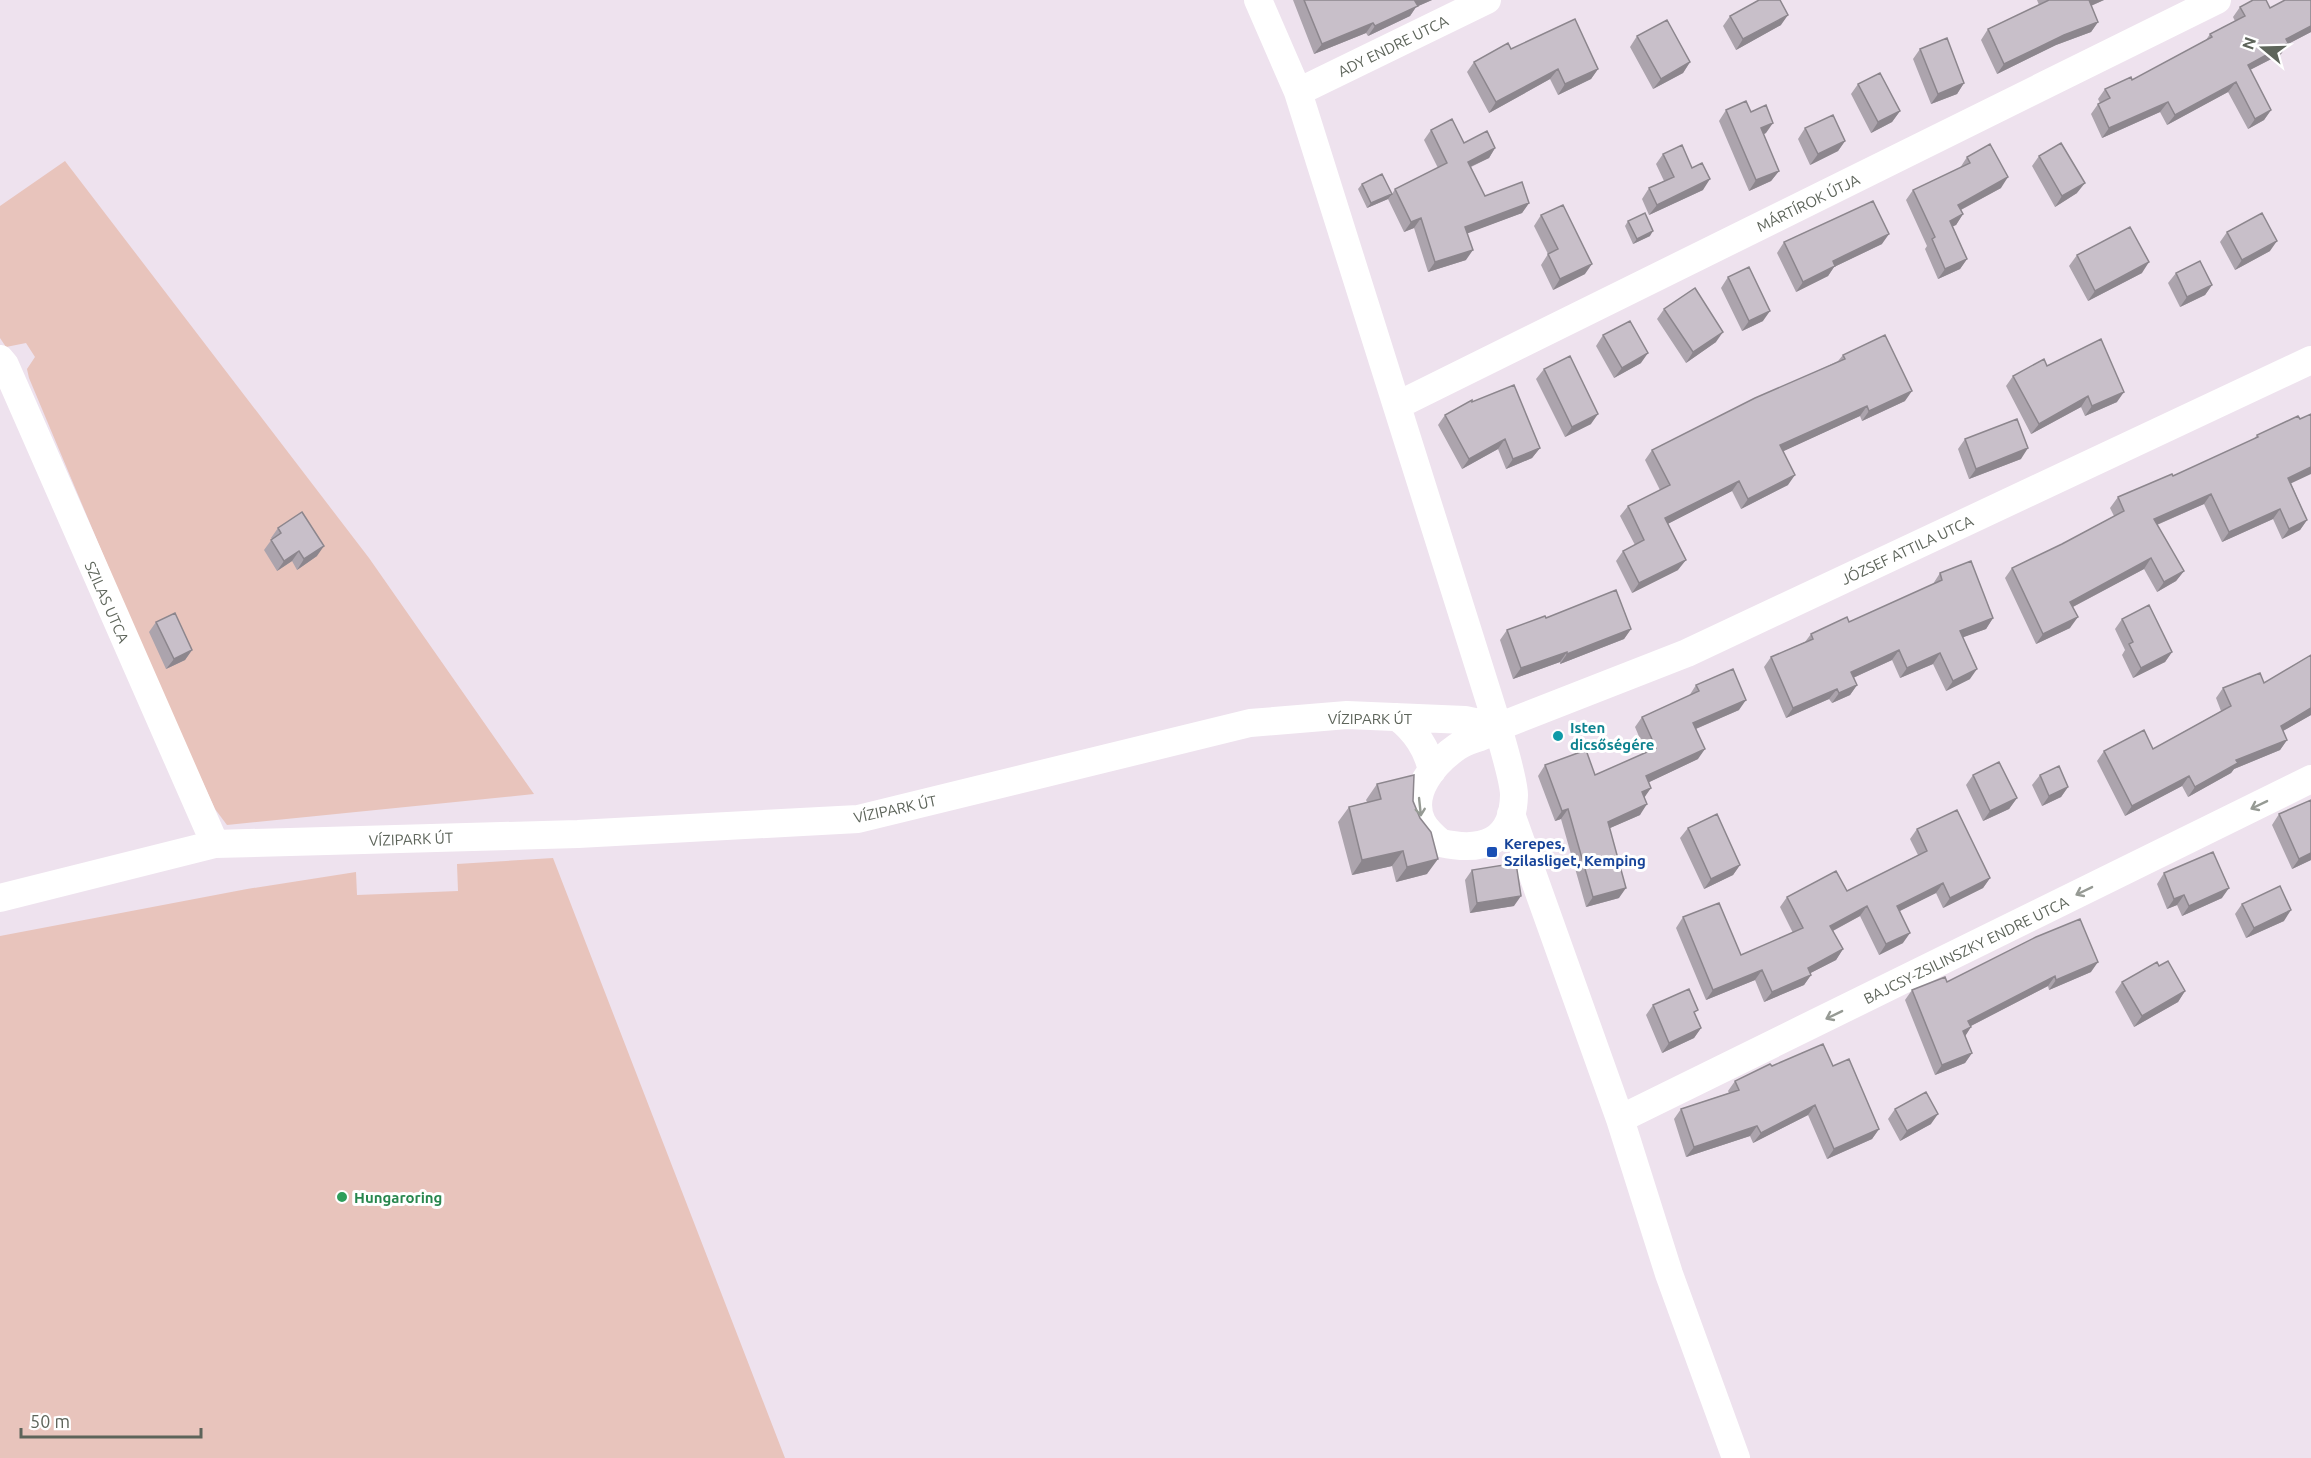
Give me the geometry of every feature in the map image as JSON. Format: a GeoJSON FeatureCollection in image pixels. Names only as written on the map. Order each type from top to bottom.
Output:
{"type":"FeatureCollection","features":[{"type":"Feature","properties":{"kind":"street"},"geometry":{"type":"LineString","coordinates":[[1258,0],[1298,92],[1498,727],[1514,794],[1506,829],[1498,840],[1471,847],[1441,843],[1422,822],[1418,808],[1419,794],[1426,778],[1458,746],[1489,735],[1498,727]]}},
{"type":"Feature","properties":{"kind":"street","name":"ADY ENDRE UTCA"},"geometry":{"type":"LineString","coordinates":[[1298,92],[1487,0]]}},
{"type":"Feature","properties":{"kind":"street","name":"MÁRTÍROK ÚTJA"},"geometry":{"type":"LineString","coordinates":[[1398,405],[2217,0]]}},
{"type":"Feature","properties":{"kind":"street","name":"SZILAS UTCA"},"geometry":{"type":"LineString","coordinates":[[0,359],[5,365],[215,844]]}},
{"type":"Feature","properties":{"kind":"street","name":"JÓZSEF ATTILA UTCA"},"geometry":{"type":"LineString","coordinates":[[1498,727],[1688,653],[2311,360]]}},
{"type":"Feature","properties":{"kind":"street","name":"VÍZIPARK ÚT"},"geometry":{"type":"LineString","coordinates":[[0,898],[215,844],[578,834],[858,819],[1250,723],[1347,715],[1466,720],[1498,727]]}},
{"type":"Feature","properties":{"kind":"street"},"geometry":{"type":"LineString","coordinates":[[1397,717],[1410,726],[1430,759],[1432,771]]}},
{"type":"Feature","properties":{"kind":"street","name":"BAJCSY-ZSILINSZKY ENDRE UTCA"},"geometry":{"type":"LineString","coordinates":[[1620,1119],[2311,779]]}},
{"type":"Feature","properties":{"kind":"street"},"geometry":{"type":"LineString","coordinates":[[1511,814],[1620,1119],[1669,1274],[1736,1458]]}},
{"type":"Feature","properties":{"kind":"shaded area"},"geometry":{"type":"Polygon","coordinates":[[[65,161],[369,558],[534,794],[227,825],[215,809],[157,683],[29,378],[27,369],[35,357],[26,343],[6,347],[0,338],[0,206],[65,161]]]}},
{"type":"Feature","properties":{"kind":"shaded area","name":"Hungaroring"},"geometry":{"type":"Polygon","coordinates":[[[553,858],[785,1458],[0,1458],[0,936],[247,889],[356,872],[357,895],[458,891],[457,864],[553,858]]]}},
{"type":"Feature","properties":{"kind":"building"},"geometry":{"type":"Polygon","coordinates":[[[1304,0],[1417,0],[1415,1],[1418,6],[1375,26],[1373,23],[1322,44],[1304,0]]]}},
{"type":"Feature","properties":{"kind":"building"},"geometry":{"type":"Polygon","coordinates":[[[1759,0],[1780,0],[1788,15],[1743,39],[1730,16],[1759,0]]]}},
{"type":"Feature","properties":{"kind":"building"},"geometry":{"type":"Polygon","coordinates":[[[2049,0],[2089,0],[2098,22],[2064,35],[2004,64],[1988,29],[2049,0]]]}},
{"type":"Feature","properties":{"kind":"building"},"geometry":{"type":"Polygon","coordinates":[[[2253,0],[2266,0],[2270,8],[2285,0],[2311,0],[2311,26],[2286,39],[2288,43],[2248,65],[2271,110],[2255,119],[2236,82],[2175,115],[2168,102],[2109,128],[2098,104],[2110,98],[2105,89],[2131,77],[2132,80],[2212,37],[2210,34],[2245,16],[2240,7],[2253,0]]]}},
{"type":"Feature","properties":{"kind":"building"},"geometry":{"type":"Polygon","coordinates":[[[1575,19],[1598,69],[1565,84],[1558,69],[1496,102],[1474,62],[1508,43],[1511,49],[1575,19]]]}},
{"type":"Feature","properties":{"kind":"building"},"geometry":{"type":"Polygon","coordinates":[[[1667,20],[1690,62],[1661,79],[1637,36],[1667,20]]]}},
{"type":"Feature","properties":{"kind":"building"},"geometry":{"type":"Polygon","coordinates":[[[1947,38],[1964,83],[1938,94],[1920,49],[1947,38]]]}},
{"type":"Feature","properties":{"kind":"building"},"geometry":{"type":"Polygon","coordinates":[[[1880,73],[1900,111],[1878,122],[1858,84],[1880,73]]]}},
{"type":"Feature","properties":{"kind":"building"},"geometry":{"type":"Polygon","coordinates":[[[1746,101],[1751,112],[1766,105],[1773,123],[1761,128],[1779,171],[1756,180],[1726,110],[1746,101]]]}},
{"type":"Feature","properties":{"kind":"building"},"geometry":{"type":"Polygon","coordinates":[[[1833,115],[1845,141],[1818,154],[1805,128],[1833,115]]]}},
{"type":"Feature","properties":{"kind":"building"},"geometry":{"type":"Polygon","coordinates":[[[1452,119],[1464,143],[1487,131],[1495,148],[1468,162],[1485,196],[1522,182],[1529,203],[1465,227],[1473,250],[1435,262],[1421,218],[1411,222],[1395,189],[1447,163],[1431,130],[1452,119]]]}},
{"type":"Feature","properties":{"kind":"building"},"geometry":{"type":"Polygon","coordinates":[[[2061,143],[2085,183],[2062,196],[2039,156],[2061,143]]]}},
{"type":"Feature","properties":{"kind":"building"},"geometry":{"type":"Polygon","coordinates":[[[1990,144],[2008,177],[1958,205],[1963,214],[1950,221],[1967,259],[1945,269],[1932,239],[1935,237],[1913,190],[1970,163],[1967,157],[1990,144]]]}},
{"type":"Feature","properties":{"kind":"building"},"geometry":{"type":"Polygon","coordinates":[[[1682,145],[1692,168],[1702,163],[1710,179],[1657,205],[1649,188],[1674,177],[1663,154],[1682,145]]]}},
{"type":"Feature","properties":{"kind":"building"},"geometry":{"type":"Polygon","coordinates":[[[1382,174],[1392,194],[1371,203],[1362,184],[1382,174]]]}},
{"type":"Feature","properties":{"kind":"building"},"geometry":{"type":"Polygon","coordinates":[[[1873,201],[1889,234],[1833,261],[1835,266],[1803,282],[1784,242],[1873,201]]]}},
{"type":"Feature","properties":{"kind":"building"},"geometry":{"type":"Polygon","coordinates":[[[1563,205],[1592,264],[1560,279],[1548,254],[1558,249],[1541,215],[1563,205]]]}},
{"type":"Feature","properties":{"kind":"building"},"geometry":{"type":"Polygon","coordinates":[[[1645,213],[1653,231],[1637,239],[1628,221],[1645,213]]]}},
{"type":"Feature","properties":{"kind":"building"},"geometry":{"type":"Polygon","coordinates":[[[2262,213],[2277,241],[2242,260],[2227,232],[2262,213]]]}},
{"type":"Feature","properties":{"kind":"building"},"geometry":{"type":"Polygon","coordinates":[[[2130,227],[2149,262],[2095,291],[2077,255],[2130,227]]]}},
{"type":"Feature","properties":{"kind":"building"},"geometry":{"type":"Polygon","coordinates":[[[2200,261],[2212,285],[2187,297],[2176,273],[2200,261]]]}},
{"type":"Feature","properties":{"kind":"building"},"geometry":{"type":"Polygon","coordinates":[[[1749,267],[1770,311],[1749,321],[1728,277],[1749,267]]]}},
{"type":"Feature","properties":{"kind":"building"},"geometry":{"type":"Polygon","coordinates":[[[1695,288],[1723,332],[1693,352],[1664,309],[1695,288]]]}},
{"type":"Feature","properties":{"kind":"building"},"geometry":{"type":"Polygon","coordinates":[[[1630,321],[1648,353],[1622,368],[1603,335],[1630,321]]]}},
{"type":"Feature","properties":{"kind":"building"},"geometry":{"type":"Polygon","coordinates":[[[1885,335],[1912,391],[1869,411],[1867,406],[1780,445],[1795,475],[1748,499],[1739,481],[1665,518],[1686,560],[1639,583],[1623,551],[1644,540],[1628,506],[1670,485],[1652,450],[1755,398],[1845,359],[1843,355],[1885,335]]]}},
{"type":"Feature","properties":{"kind":"building"},"geometry":{"type":"Polygon","coordinates":[[[2101,339],[2124,392],[2092,406],[2088,396],[2039,424],[2013,376],[2044,359],[2047,366],[2101,339]]]}},
{"type":"Feature","properties":{"kind":"building"},"geometry":{"type":"Polygon","coordinates":[[[1570,356],[1598,414],[1572,427],[1544,369],[1570,356]]]}},
{"type":"Feature","properties":{"kind":"building"},"geometry":{"type":"Polygon","coordinates":[[[1514,385],[1540,448],[1513,459],[1505,439],[1469,459],[1445,415],[1472,400],[1472,402],[1514,385]]]}},
{"type":"Feature","properties":{"kind":"building"},"geometry":{"type":"Polygon","coordinates":[[[2311,414],[2311,467],[2288,478],[2307,520],[2289,529],[2280,509],[2229,532],[2211,494],[2154,519],[2184,571],[2164,582],[2151,558],[2070,602],[2078,617],[2043,634],[2012,568],[2124,511],[2118,497],[2172,474],[2173,476],[2298,416],[2300,419],[2311,414]]]}},
{"type":"Feature","properties":{"kind":"building"},"geometry":{"type":"Polygon","coordinates":[[[2017,419],[2028,448],[1976,469],[1965,439],[2017,419]]]}},
{"type":"Feature","properties":{"kind":"building"},"geometry":{"type":"Polygon","coordinates":[[[302,512],[324,546],[304,559],[299,551],[284,561],[271,540],[281,533],[278,528],[302,512]]]}},
{"type":"Feature","properties":{"kind":"building"},"geometry":{"type":"Polygon","coordinates":[[[1971,561],[1993,618],[1960,631],[1977,669],[1953,681],[1940,653],[1907,668],[1899,650],[1851,672],[1857,685],[1839,693],[1837,689],[1793,708],[1771,657],[1813,639],[1811,634],[1847,617],[1849,622],[1942,580],[1940,573],[1971,561]]]}},
{"type":"Feature","properties":{"kind":"building"},"geometry":{"type":"Polygon","coordinates":[[[1616,590],[1631,629],[1567,654],[1567,652],[1521,668],[1507,630],[1545,616],[1546,618],[1616,590]]]}},
{"type":"Feature","properties":{"kind":"building"},"geometry":{"type":"Polygon","coordinates":[[[2149,605],[2172,652],[2141,668],[2129,644],[2133,642],[2122,619],[2149,605]]]}},
{"type":"Feature","properties":{"kind":"building"},"geometry":{"type":"Polygon","coordinates":[[[175,613],[192,650],[174,659],[156,622],[175,613]]]}},
{"type":"Feature","properties":{"kind":"building"},"geometry":{"type":"Polygon","coordinates":[[[2311,655],[2311,708],[2281,726],[2287,740],[2236,760],[2238,763],[2195,787],[2189,776],[2132,806],[2104,751],[2144,730],[2153,749],[2231,706],[2223,688],[2260,673],[2264,683],[2311,655]]]}},
{"type":"Feature","properties":{"kind":"building"},"geometry":{"type":"Polygon","coordinates":[[[1733,669],[1746,700],[1693,723],[1705,749],[1646,776],[1651,788],[1642,792],[1647,804],[1608,822],[1626,888],[1593,897],[1568,809],[1562,811],[1545,765],[1586,750],[1595,775],[1656,748],[1642,717],[1699,691],[1696,685],[1733,669]]]}},
{"type":"Feature","properties":{"kind":"building"},"geometry":{"type":"Polygon","coordinates":[[[1999,762],[2017,798],[1990,811],[1973,775],[1999,762]]]}},
{"type":"Feature","properties":{"kind":"building"},"geometry":{"type":"Polygon","coordinates":[[[2059,766],[2068,787],[2049,796],[2040,775],[2059,766]]]}},
{"type":"Feature","properties":{"kind":"building"},"geometry":{"type":"Polygon","coordinates":[[[1414,775],[1413,801],[1420,818],[1431,832],[1438,859],[1407,867],[1403,851],[1362,860],[1349,807],[1381,799],[1377,784],[1414,775]]]}},
{"type":"Feature","properties":{"kind":"building"},"geometry":{"type":"Polygon","coordinates":[[[2311,800],[2311,853],[2299,859],[2279,814],[2311,800]]]}},
{"type":"Feature","properties":{"kind":"building"},"geometry":{"type":"Polygon","coordinates":[[[1957,810],[1990,878],[1950,898],[1943,883],[1897,906],[1910,933],[1886,944],[1867,906],[1830,926],[1843,949],[1808,968],[1811,975],[1772,992],[1762,970],[1713,990],[1683,917],[1719,903],[1741,955],[1803,928],[1787,897],[1836,871],[1847,891],[1927,851],[1917,829],[1957,810]]]}},
{"type":"Feature","properties":{"kind":"building"},"geometry":{"type":"Polygon","coordinates":[[[1717,814],[1740,865],[1711,879],[1688,828],[1717,814]]]}},
{"type":"Feature","properties":{"kind":"building"},"geometry":{"type":"Polygon","coordinates":[[[2213,852],[2229,888],[2189,906],[2184,895],[2174,899],[2164,873],[2213,852]]]}},
{"type":"Feature","properties":{"kind":"building"},"geometry":{"type":"Polygon","coordinates":[[[1516,863],[1521,896],[1477,903],[1472,870],[1516,863]]]}},
{"type":"Feature","properties":{"kind":"building"},"geometry":{"type":"Polygon","coordinates":[[[2280,886],[2291,910],[2254,928],[2242,904],[2280,886]]]}},
{"type":"Feature","properties":{"kind":"building"},"geometry":{"type":"Polygon","coordinates":[[[2080,919],[2098,962],[2056,980],[2055,976],[1968,1021],[1971,1027],[1963,1031],[1972,1053],[1942,1065],[1912,990],[1945,977],[1947,982],[2036,937],[2080,919]]]}},
{"type":"Feature","properties":{"kind":"building"},"geometry":{"type":"Polygon","coordinates":[[[2168,961],[2185,991],[2142,1016],[2122,982],[2157,962],[2159,966],[2168,961]]]}},
{"type":"Feature","properties":{"kind":"building"},"geometry":{"type":"Polygon","coordinates":[[[1689,989],[1698,1010],[1694,1012],[1701,1028],[1669,1043],[1653,1005],[1689,989]]]}},
{"type":"Feature","properties":{"kind":"building"},"geometry":{"type":"Polygon","coordinates":[[[1823,1044],[1833,1066],[1849,1059],[1879,1129],[1834,1149],[1815,1105],[1761,1133],[1757,1126],[1694,1147],[1681,1109],[1739,1090],[1735,1081],[1770,1064],[1772,1066],[1823,1044]]]}},
{"type":"Feature","properties":{"kind":"building"},"geometry":{"type":"Polygon","coordinates":[[[1926,1092],[1938,1114],[1907,1131],[1895,1109],[1926,1092]]]}},
{"type":"Feature","properties":{"kind":"place","name":"Isten dicsőségére"},"geometry":{"type":"Point","coordinates":[1558,736]}},
{"type":"Feature","properties":{"kind":"place","name":"Kerepes, Szilasliget, Kemping"},"geometry":{"type":"Point","coordinates":[1492,852]}},
{"type":"Feature","properties":{"kind":"place","name":"Hungaroring"},"geometry":{"type":"Point","coordinates":[342,1197]}}]}
